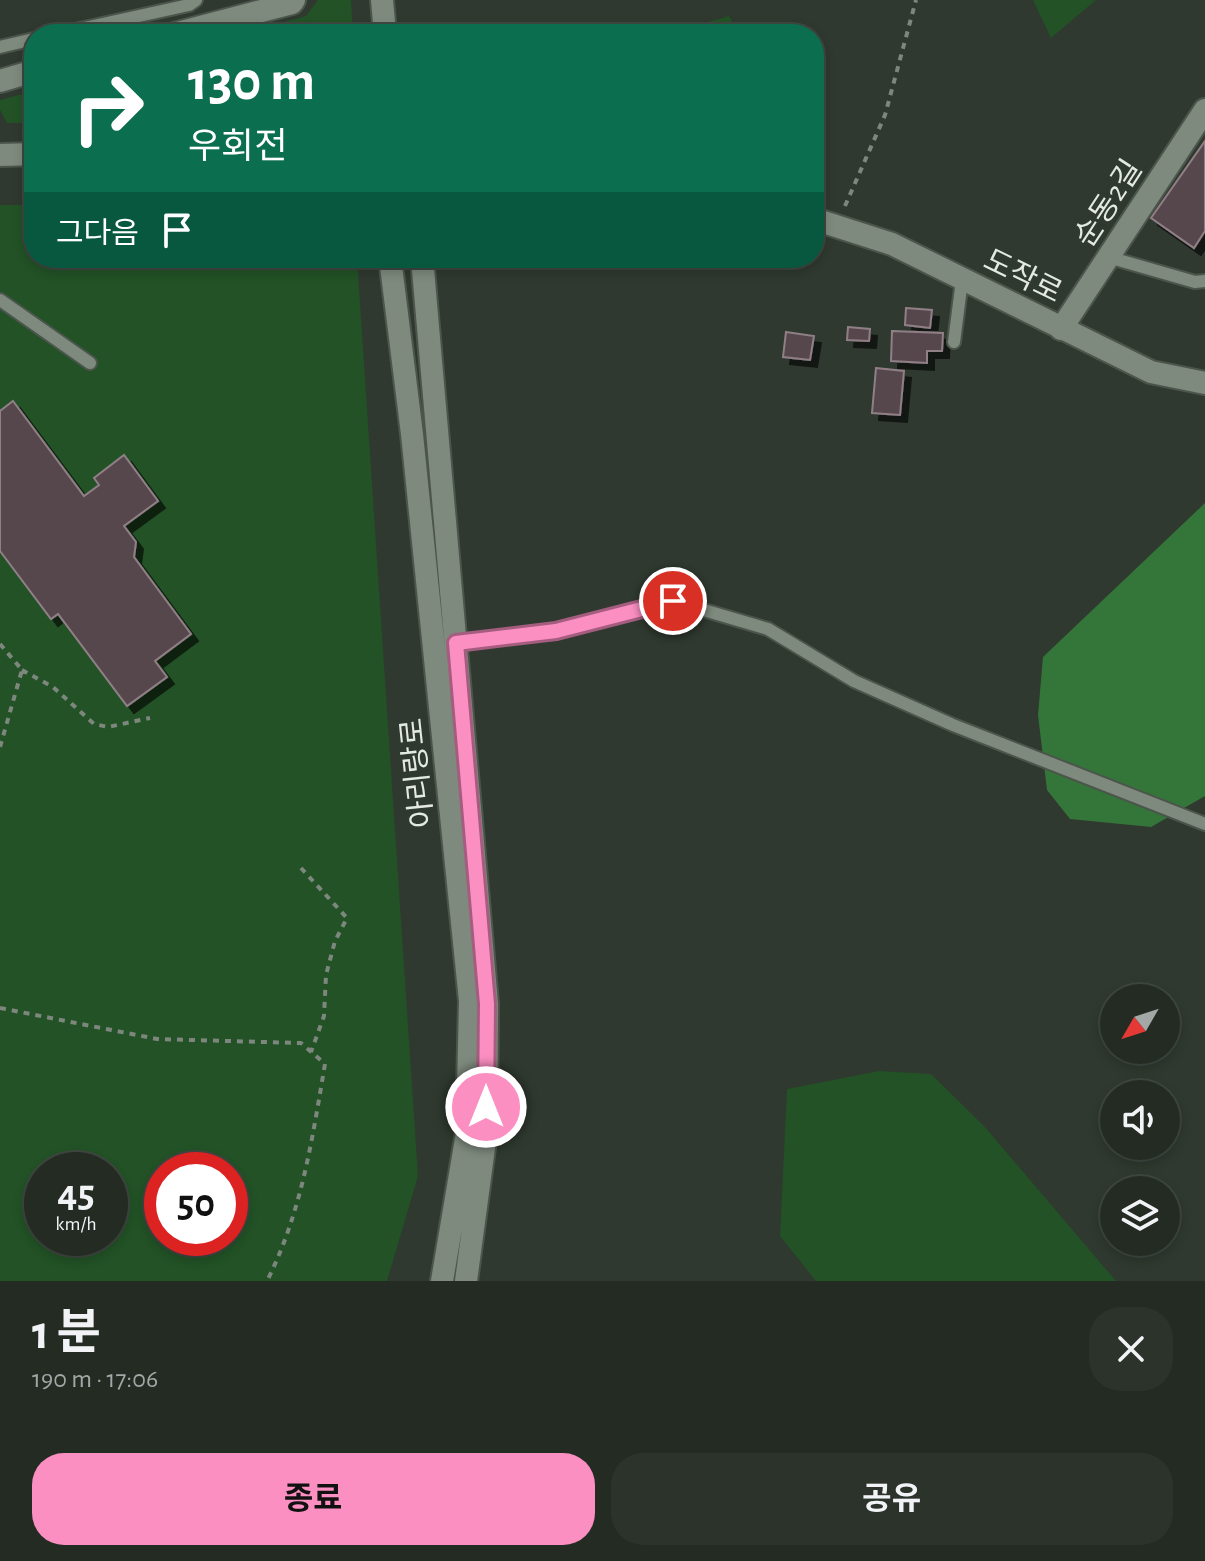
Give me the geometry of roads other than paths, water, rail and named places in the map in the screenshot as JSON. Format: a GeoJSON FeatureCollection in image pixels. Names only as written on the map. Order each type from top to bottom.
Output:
{"type":"FeatureCollection","features":[{"type":"Feature","properties":{"kind":"main road"},"geometry":{"type":"LineString","coordinates":[[212,24],[294,0]]}},
{"type":"Feature","properties":{"kind":"main road"},"geometry":{"type":"LineString","coordinates":[[382,0],[384,24]]}},
{"type":"Feature","properties":{"kind":"main road"},"geometry":{"type":"LineString","coordinates":[[0,81],[24,74]]}},
{"type":"Feature","properties":{"kind":"main road","name":"순동2길"},"geometry":{"type":"LineString","coordinates":[[1061,329],[1205,110]]}},
{"type":"Feature","properties":{"kind":"main road"},"geometry":{"type":"LineString","coordinates":[[0,155],[24,154]]}},
{"type":"Feature","properties":{"kind":"main road","name":"도작로"},"geometry":{"type":"LineString","coordinates":[[824,223],[892,244],[1151,372],[1205,383]]}},
{"type":"Feature","properties":{"kind":"main road","name":"아리랑로"},"geometry":{"type":"LineString","coordinates":[[391,268],[412,434],[470,1001],[467,1133],[442,1281]]}},
{"type":"Feature","properties":{"kind":"main road","name":"아리랑로"},"geometry":{"type":"LineString","coordinates":[[423,268],[487,1004],[486,1133],[466,1281]]}},
{"type":"Feature","properties":{"kind":"lane"},"geometry":{"type":"LineString","coordinates":[[103,24],[189,5],[196,0]]}},
{"type":"Feature","properties":{"kind":"lane"},"geometry":{"type":"LineString","coordinates":[[0,47],[24,41]]}},
{"type":"Feature","properties":{"kind":"lane"},"geometry":{"type":"LineString","coordinates":[[1108,257],[1195,282],[1205,281]]}},
{"type":"Feature","properties":{"kind":"lane"},"geometry":{"type":"LineString","coordinates":[[954,342],[962,280]]}},
{"type":"Feature","properties":{"kind":"lane"},"geometry":{"type":"LineString","coordinates":[[0,300],[90,363]]}},
{"type":"Feature","properties":{"kind":"lane"},"geometry":{"type":"LineString","coordinates":[[456,643],[556,631],[673,601],[768,629],[854,681],[953,725],[1205,824]]}}]}
